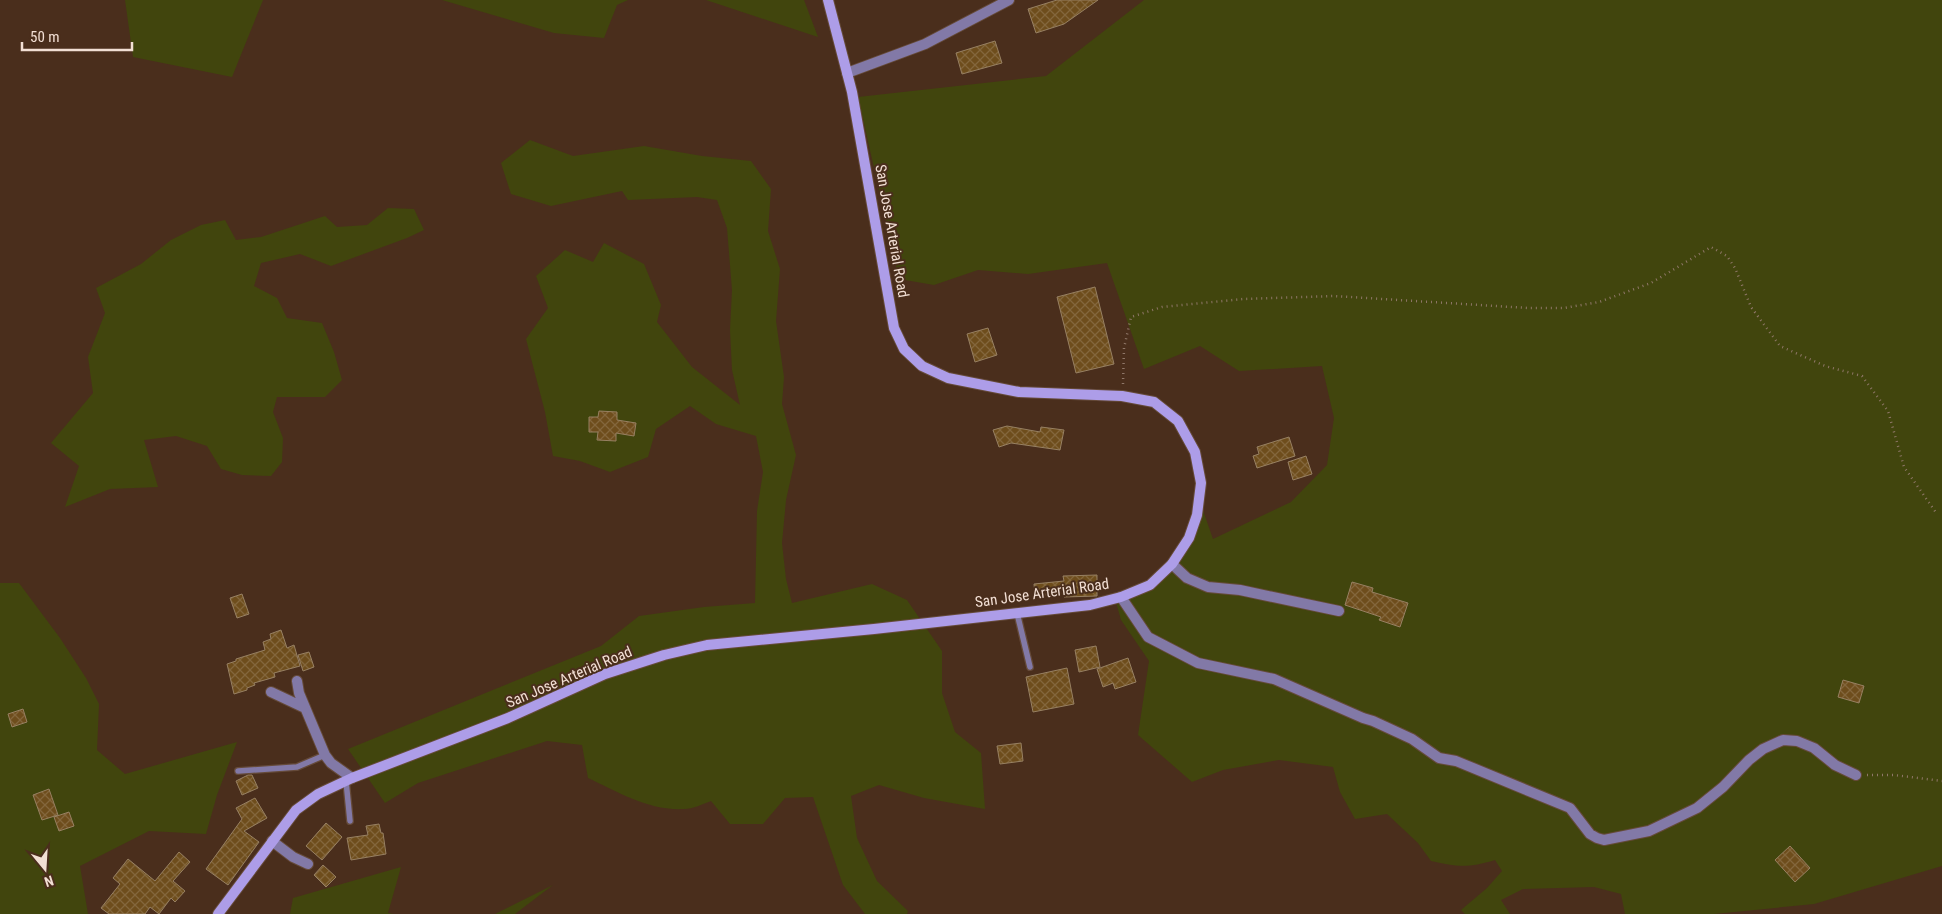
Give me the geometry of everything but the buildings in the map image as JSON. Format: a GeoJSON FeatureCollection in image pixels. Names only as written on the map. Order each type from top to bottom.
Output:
{"type":"FeatureCollection","features":[{"type":"Feature","properties":{"kind":"main road","name":"San Jose Arterial Road"},"geometry":{"type":"LineString","coordinates":[[218,914],[296,810],[318,794],[508,718],[605,674],[664,655],[707,645],[1090,605],[1121,598],[1150,585],[1172,564],[1189,538],[1197,515],[1201,484],[1195,452],[1178,421],[1154,402],[1122,396],[1019,392],[948,378],[922,366],[904,349],[894,328],[852,92],[828,0]]}},
{"type":"Feature","properties":{"kind":"street"},"geometry":{"type":"LineString","coordinates":[[847,74],[925,44],[1009,0]]}},
{"type":"Feature","properties":{"kind":"street"},"geometry":{"type":"LineString","coordinates":[[1172,564],[1187,578],[1208,587],[1240,590],[1339,611]]}},
{"type":"Feature","properties":{"kind":"street"},"geometry":{"type":"LineString","coordinates":[[1121,598],[1148,637],[1198,663],[1274,679],[1373,721],[1412,739],[1440,758],[1456,761],[1570,808],[1590,834],[1604,840],[1650,830],[1697,808],[1723,787],[1749,760],[1764,749],[1783,740],[1797,741],[1814,748],[1835,765],[1856,775]]}},
{"type":"Feature","properties":{"kind":"street"},"geometry":{"type":"LineString","coordinates":[[297,680],[299,693],[325,755],[349,780]]}},
{"type":"Feature","properties":{"kind":"street"},"geometry":{"type":"LineString","coordinates":[[272,692],[306,708]]}},
{"type":"Feature","properties":{"kind":"street"},"geometry":{"type":"LineString","coordinates":[[272,841],[293,857],[308,864]]}},
{"type":"Feature","properties":{"kind":"lane"},"geometry":{"type":"LineString","coordinates":[[1017,613],[1030,667]]}},
{"type":"Feature","properties":{"kind":"lane"},"geometry":{"type":"LineString","coordinates":[[238,771],[297,767],[325,755]]}},
{"type":"Feature","properties":{"kind":"lane"},"geometry":{"type":"LineString","coordinates":[[349,780],[350,821]]}},
{"type":"Feature","properties":{"kind":"path"},"geometry":{"type":"LineString","coordinates":[[1122,396],[1124,348],[1131,317],[1162,307],[1243,299],[1334,296],[1528,308],[1564,308],[1599,302],[1651,283],[1711,247],[1727,256],[1736,268],[1751,307],[1780,346],[1825,366],[1862,376],[1888,411],[1904,467],[1937,514]]}},
{"type":"Feature","properties":{"kind":"path"},"geometry":{"type":"LineString","coordinates":[[1856,775],[1894,775],[1942,781]]}},
{"type":"Feature","properties":{"kind":"green space"},"geometry":{"type":"Polygon","coordinates":[[[125,0],[263,0],[232,77],[133,57],[125,0]]]}},
{"type":"Feature","properties":{"kind":"green space"},"geometry":{"type":"Polygon","coordinates":[[[442,0],[628,0],[617,5],[604,38],[554,33],[442,0]]]}},
{"type":"Feature","properties":{"kind":"green space"},"geometry":{"type":"Polygon","coordinates":[[[706,0],[804,0],[818,37],[706,0]]]}},
{"type":"Feature","properties":{"kind":"green space"},"geometry":{"type":"Polygon","coordinates":[[[1144,0],[1942,0],[1942,866],[1814,904],[1714,914],[1625,914],[1621,894],[1594,887],[1523,889],[1501,900],[1510,914],[1465,914],[1461,910],[1487,888],[1502,871],[1495,860],[1463,866],[1431,861],[1418,843],[1387,814],[1355,819],[1340,792],[1333,767],[1279,760],[1223,770],[1192,782],[1138,735],[1149,661],[1121,620],[1115,599],[1150,585],[1189,538],[1199,499],[1213,539],[1291,502],[1327,465],[1334,418],[1322,366],[1239,371],[1200,346],[1144,369],[1107,263],[1028,274],[978,270],[934,285],[899,279],[858,97],[1046,76],[1144,0]]]}},
{"type":"Feature","properties":{"kind":"green space"},"geometry":{"type":"Polygon","coordinates":[[[530,140],[573,156],[644,146],[702,156],[751,161],[771,189],[768,231],[780,269],[776,321],[784,377],[782,404],[796,455],[786,500],[782,543],[786,579],[792,603],[872,584],[907,600],[942,651],[942,693],[955,732],[981,753],[985,809],[924,798],[879,785],[851,796],[857,838],[877,881],[908,911],[907,914],[865,914],[843,885],[813,797],[785,798],[763,824],[730,824],[711,801],[691,808],[671,809],[646,804],[622,794],[588,778],[582,745],[547,741],[418,783],[385,803],[348,749],[601,646],[639,616],[704,607],[755,603],[757,511],[763,472],[756,436],[716,424],[690,406],[656,429],[648,457],[610,472],[580,461],[553,456],[545,412],[526,339],[548,308],[536,276],[565,250],[593,262],[604,243],[644,264],[661,305],[657,322],[692,367],[740,405],[732,370],[730,330],[732,290],[727,228],[717,200],[697,197],[628,200],[622,191],[551,206],[511,194],[501,163],[530,140]]]}},
{"type":"Feature","properties":{"kind":"green space"},"geometry":{"type":"Polygon","coordinates":[[[388,208],[414,209],[424,230],[331,266],[300,254],[261,263],[254,286],[277,298],[287,318],[322,323],[334,352],[342,380],[325,397],[277,397],[273,412],[283,438],[282,462],[271,476],[242,475],[221,469],[207,446],[176,436],[144,440],[158,487],[110,489],[65,507],[79,466],[51,443],[93,393],[88,357],[105,313],[96,288],[141,264],[171,240],[201,225],[225,220],[236,240],[261,237],[325,216],[337,227],[367,225],[388,208]]]}},
{"type":"Feature","properties":{"kind":"green space"},"geometry":{"type":"Polygon","coordinates":[[[0,583],[19,583],[60,638],[86,678],[99,704],[97,750],[125,774],[237,742],[217,795],[206,834],[149,831],[80,866],[88,914],[0,914],[0,583]]]}},
{"type":"Feature","properties":{"kind":"green space"},"geometry":{"type":"Polygon","coordinates":[[[401,867],[388,913],[394,914],[290,914],[293,898],[401,867]]]}},
{"type":"Feature","properties":{"kind":"green space"},"geometry":{"type":"Polygon","coordinates":[[[553,885],[515,914],[495,914],[553,885]]]}}]}
